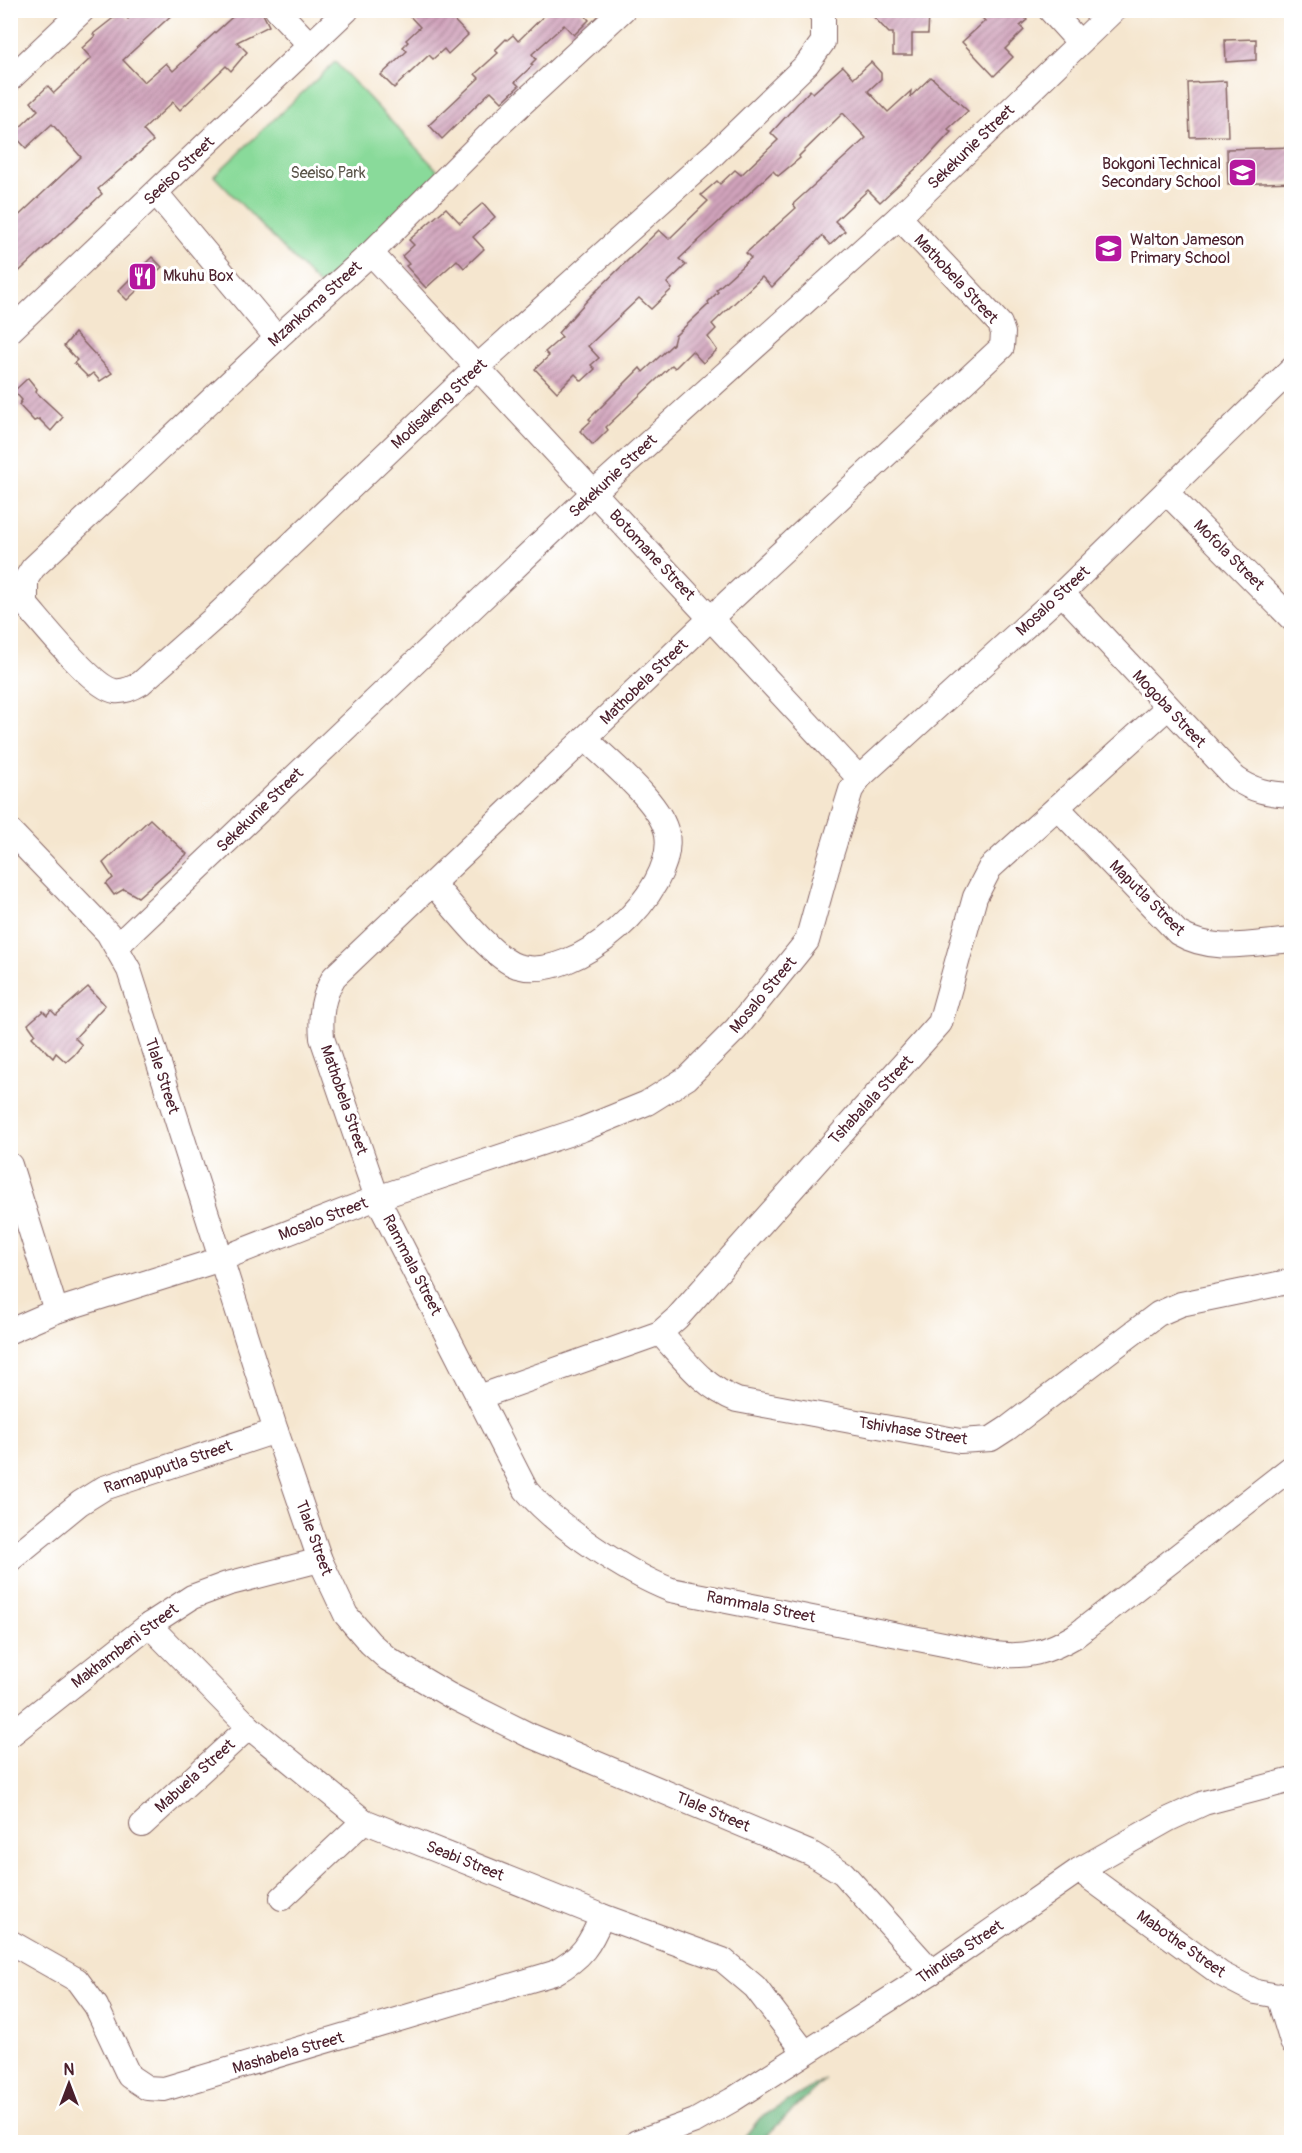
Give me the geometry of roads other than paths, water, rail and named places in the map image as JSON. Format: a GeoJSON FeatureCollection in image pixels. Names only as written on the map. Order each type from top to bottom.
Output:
{"type":"FeatureCollection","features":[{"type":"Feature","properties":{"kind":"street"},"geometry":{"type":"LineString","coordinates":[[10,79],[82,10]]}},
{"type":"Feature","properties":{"kind":"street"},"geometry":{"type":"LineString","coordinates":[[278,10],[310,45]]}},
{"type":"Feature","properties":{"kind":"street","name":"Seeiso Street"},"geometry":{"type":"LineString","coordinates":[[10,331],[347,10]]}},
{"type":"Feature","properties":{"kind":"street","name":"Mzankoma Street"},"geometry":{"type":"LineString","coordinates":[[26,605],[26,579],[33,568],[277,338],[371,253],[501,123],[623,10]]}},
{"type":"Feature","properties":{"kind":"street","name":"Modisakeng Street"},"geometry":{"type":"LineString","coordinates":[[26,605],[95,681],[116,691],[131,689],[141,683],[212,620],[476,368],[714,154],[817,54],[823,42],[824,28],[823,17],[819,10]]}},
{"type":"Feature","properties":{"kind":"street"},"geometry":{"type":"LineString","coordinates":[[1050,10],[1079,42]]}},
{"type":"Feature","properties":{"kind":"street","name":"Sekekunie Street"},"geometry":{"type":"LineString","coordinates":[[117,946],[593,493],[898,217],[1114,10]]}},
{"type":"Feature","properties":{"kind":"street"},"geometry":{"type":"LineString","coordinates":[[156,193],[277,338]]}},
{"type":"Feature","properties":{"kind":"street","name":"Mathobela Street"},"geometry":{"type":"LineString","coordinates":[[377,1198],[322,1038],[320,1015],[324,996],[334,977],[711,618],[1002,347],[1003,333],[1000,324],[898,217]]}},
{"type":"Feature","properties":{"kind":"street","name":"Botomane Street"},"geometry":{"type":"LineString","coordinates":[[371,253],[859,778]]}},
{"type":"Feature","properties":{"kind":"street","name":"Mosalo Street"},"geometry":{"type":"LineString","coordinates":[[10,1331],[56,1311],[221,1259],[377,1198],[592,1125],[647,1103],[687,1078],[735,1029],[807,941],[851,790],[859,778],[1062,593],[1166,492],[1289,378]]}},
{"type":"Feature","properties":{"kind":"street","name":"Mofola Street"},"geometry":{"type":"LineString","coordinates":[[1166,492],[1292,619]]}},
{"type":"Feature","properties":{"kind":"street","name":"Mogoba Street"},"geometry":{"type":"LineString","coordinates":[[1062,593],[1167,708],[1235,778],[1249,789],[1269,794],[1292,795]]}},
{"type":"Feature","properties":{"kind":"street","name":"Tshabalala Street"},"geometry":{"type":"LineString","coordinates":[[480,1397],[660,1333],[699,1295],[823,1152],[928,1039],[940,1023],[947,1006],[975,897],[982,880],[999,858],[1058,808],[1167,708]]}},
{"type":"Feature","properties":{"kind":"street"},"geometry":{"type":"LineString","coordinates":[[433,884],[491,948],[516,966],[544,967],[575,958],[607,938],[642,903],[662,874],[667,853],[667,832],[656,809],[585,738]]}},
{"type":"Feature","properties":{"kind":"street","name":"Maputla Street"},"geometry":{"type":"LineString","coordinates":[[1058,808],[1178,933],[1190,940],[1219,946],[1292,940]]}},
{"type":"Feature","properties":{"kind":"street","name":"Tlale Street"},"geometry":{"type":"LineString","coordinates":[[10,831],[117,946],[129,970],[276,1431],[320,1560],[346,1615],[370,1643],[388,1659],[449,1695],[529,1735],[831,1864],[843,1873],[932,1972]]}},
{"type":"Feature","properties":{"kind":"street"},"geometry":{"type":"LineString","coordinates":[[10,1165],[56,1311]]}},
{"type":"Feature","properties":{"kind":"street","name":"Rammala Street"},"geometry":{"type":"LineString","coordinates":[[377,1198],[480,1397],[516,1472],[536,1503],[642,1578],[671,1590],[1014,1657],[1029,1656],[1054,1648],[1076,1636],[1292,1467]]}},
{"type":"Feature","properties":{"kind":"street","name":"Tshivhase Street"},"geometry":{"type":"LineString","coordinates":[[660,1333],[704,1382],[720,1393],[737,1400],[940,1438],[976,1442],[991,1438],[1008,1428],[1167,1309],[1292,1281]]}},
{"type":"Feature","properties":{"kind":"street","name":"Ramapuputla Street"},"geometry":{"type":"LineString","coordinates":[[10,1560],[81,1503],[104,1488],[276,1431]]}},
{"type":"Feature","properties":{"kind":"street","name":"Makhambeni Street"},"geometry":{"type":"LineString","coordinates":[[10,1735],[149,1624],[192,1597],[227,1584],[320,1560]]}},
{"type":"Feature","properties":{"kind":"street","name":"Seabi Street"},"geometry":{"type":"LineString","coordinates":[[149,1624],[249,1727],[364,1821],[602,1916],[723,1960],[755,1988],[804,2051]]}},
{"type":"Feature","properties":{"kind":"street","name":"Mabuela Street"},"geometry":{"type":"LineString","coordinates":[[141,1825],[249,1727]]}},
{"type":"Feature","properties":{"kind":"street","name":"Thindisa Street"},"geometry":{"type":"LineString","coordinates":[[636,2142],[695,2121],[732,2100],[804,2051],[932,1972],[1078,1870],[1185,1811],[1292,1780]]}},
{"type":"Feature","properties":{"kind":"street"},"geometry":{"type":"LineString","coordinates":[[282,1898],[364,1821]]}},
{"type":"Feature","properties":{"kind":"street","name":"Mabothe Street"},"geometry":{"type":"LineString","coordinates":[[1078,1870],[1221,1974],[1256,1992],[1285,1994]]}},
{"type":"Feature","properties":{"kind":"street","name":"Mashabela Street"},"geometry":{"type":"LineString","coordinates":[[10,1942],[77,1980],[96,2006],[129,2076],[147,2088],[164,2089],[554,1972],[574,1962],[591,1943],[602,1916]]}},
{"type":"Feature","properties":{"kind":"street"},"geometry":{"type":"LineString","coordinates":[[1285,1994],[1292,2042]]}},
{"type":"Feature","properties":{"kind":"place","name":"Bokgoni Technical Secondary School"},"geometry":{"type":"Point","coordinates":[1242,173]}},
{"type":"Feature","properties":{"kind":"place","name":"Walton Jameson Primary School"},"geometry":{"type":"Point","coordinates":[1109,249]}},
{"type":"Feature","properties":{"kind":"place","name":"Mkuhu Box"},"geometry":{"type":"Point","coordinates":[142,276]}},
{"type":"Feature","properties":{"kind":"park label","name":"Seeiso Park"},"geometry":{"type":"Point","coordinates":[328,173]}}]}
